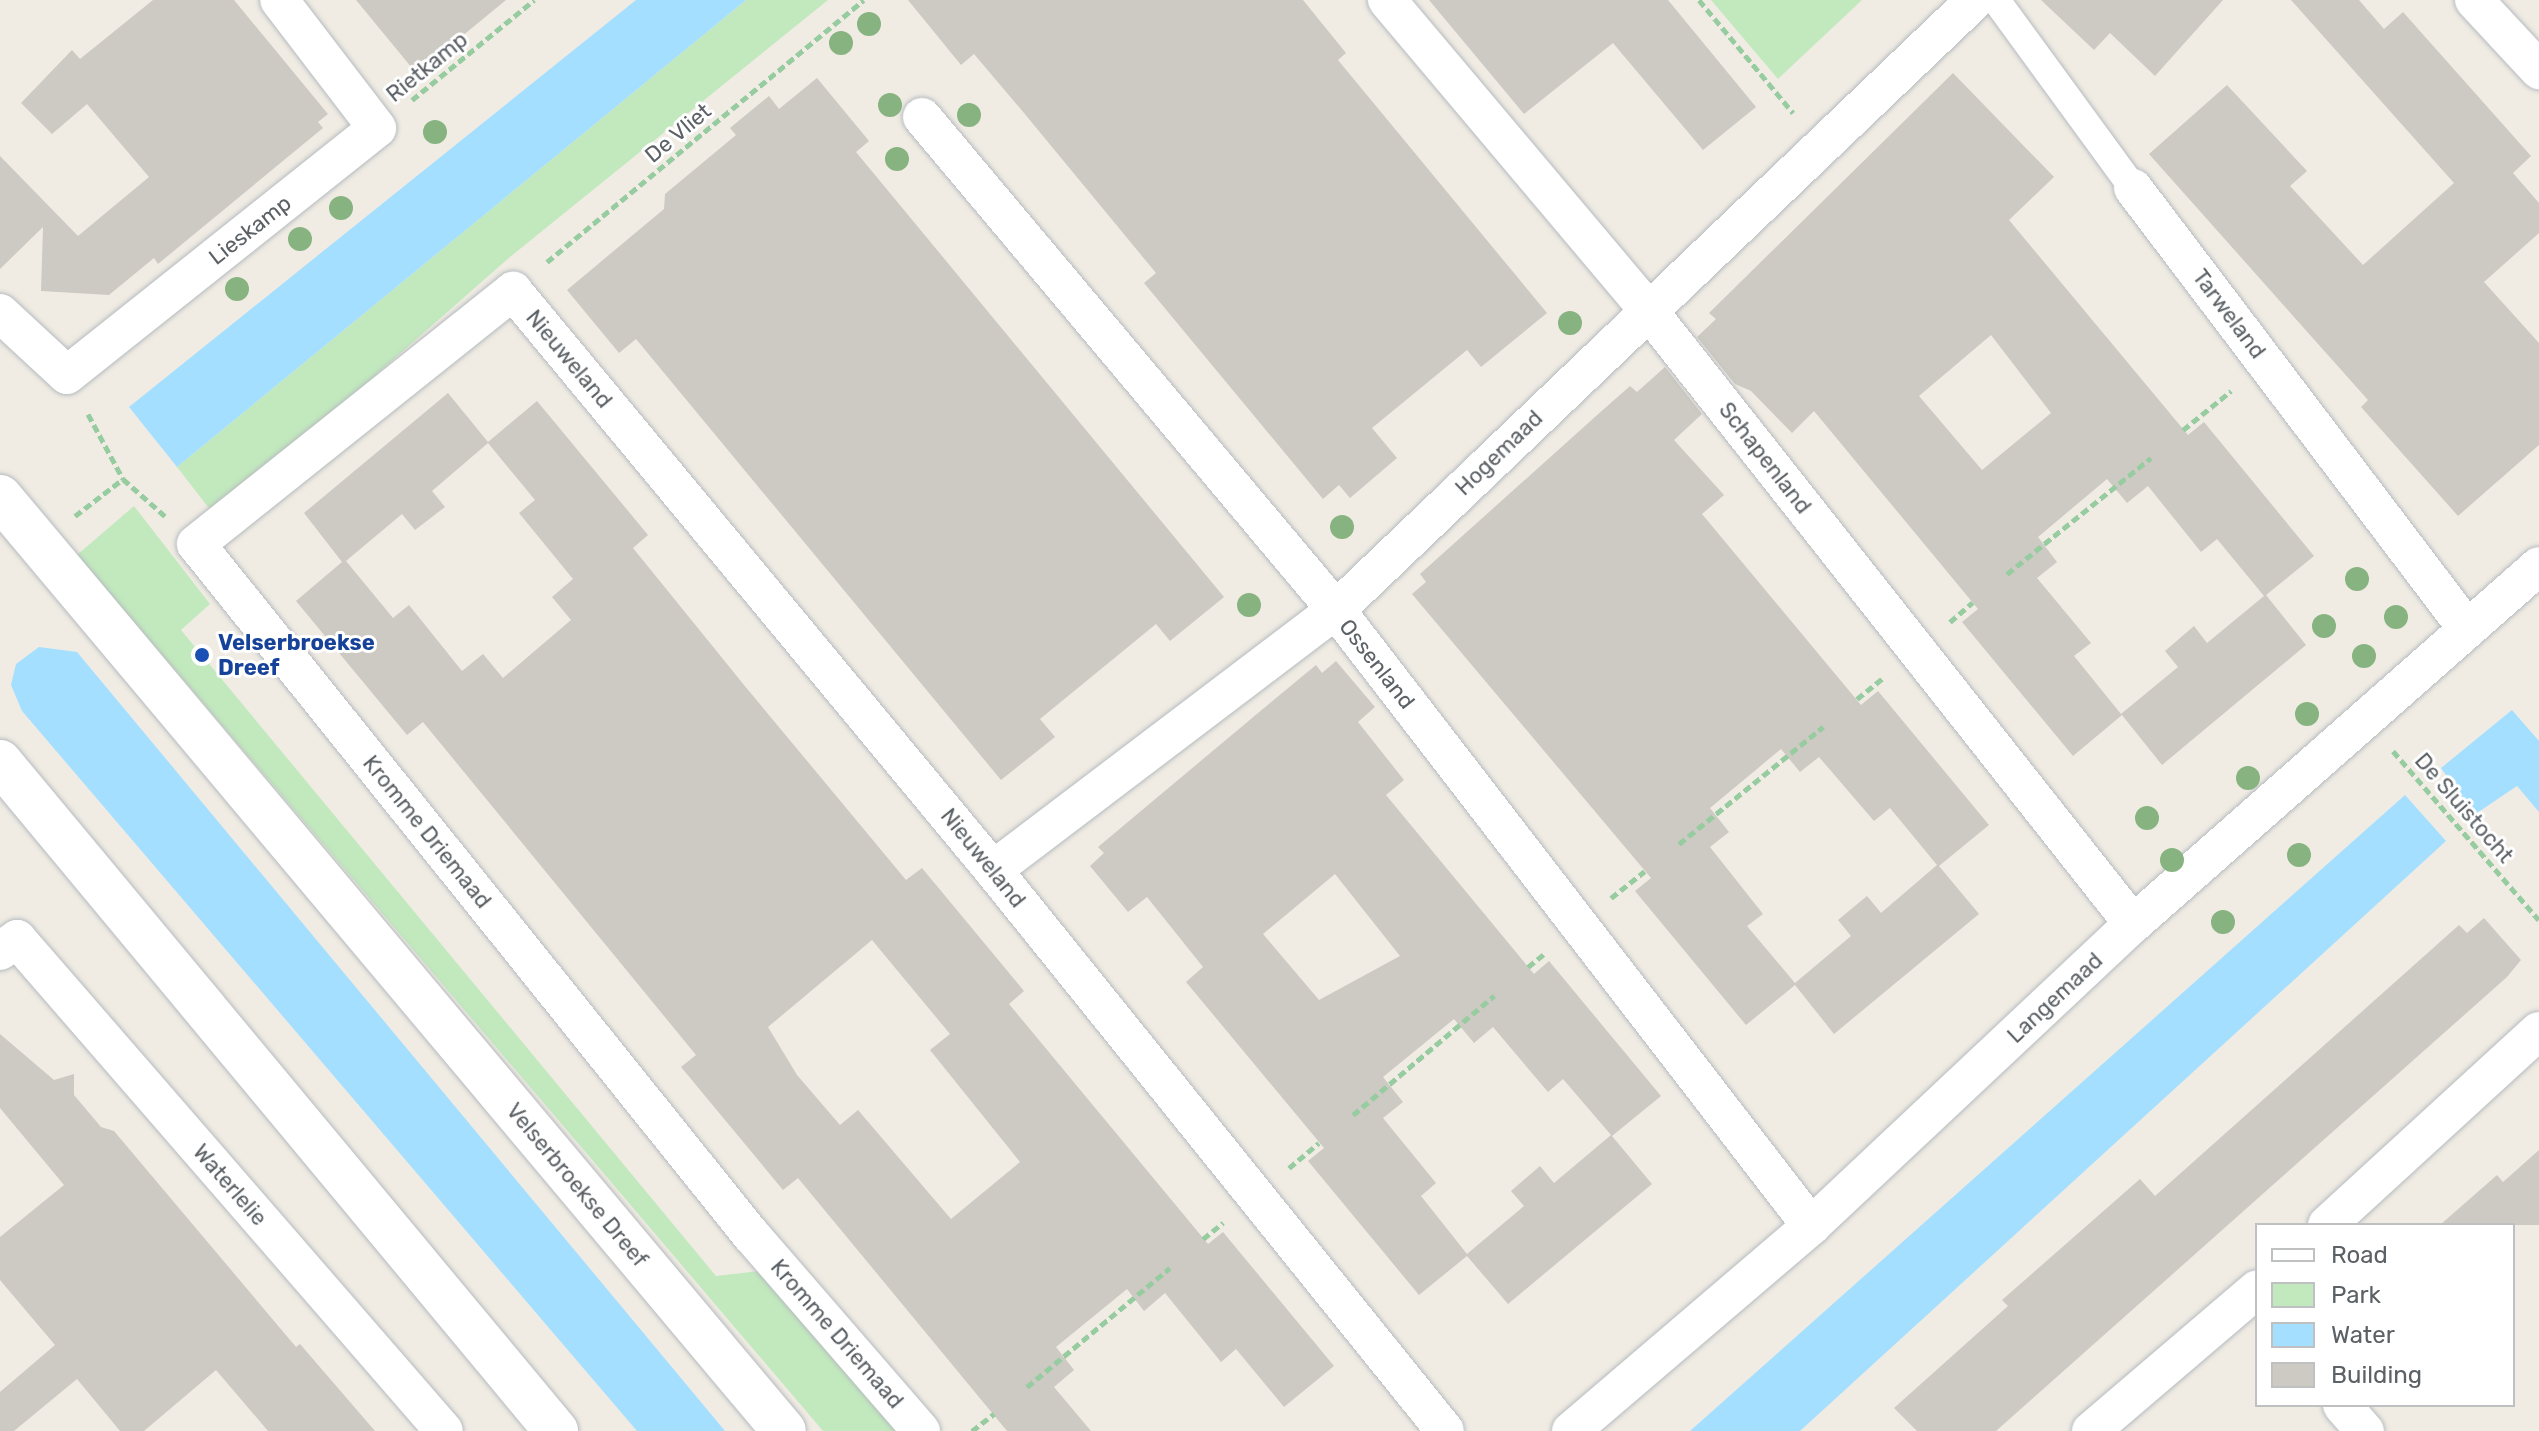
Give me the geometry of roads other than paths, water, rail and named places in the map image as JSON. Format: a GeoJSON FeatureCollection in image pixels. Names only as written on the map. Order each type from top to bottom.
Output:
{"type":"FeatureCollection","features":[{"type":"Feature","properties":{"kind":"main road","name":"Velserbroekse Dreef"},"geometry":{"type":"LineString","coordinates":[[0,497],[784,1431]]}},
{"type":"Feature","properties":{"kind":"main road"},"geometry":{"type":"LineString","coordinates":[[0,762],[556,1431]]}},
{"type":"Feature","properties":{"kind":"street","name":"Lieskamp"},"geometry":{"type":"LineString","coordinates":[[0,313],[67,375],[377,128],[279,0]]}},
{"type":"Feature","properties":{"kind":"street","name":"Schapenland"},"geometry":{"type":"LineString","coordinates":[[1387,0],[1648,310],[2133,924]]}},
{"type":"Feature","properties":{"kind":"street","name":"Hogemaad"},"geometry":{"type":"LineString","coordinates":[[993,870],[1336,610],[1975,0]]}},
{"type":"Feature","properties":{"kind":"street","name":"Tarweland"},"geometry":{"type":"LineString","coordinates":[[1996,0],[2133,188],[2465,626]]}},
{"type":"Feature","properties":{"kind":"street"},"geometry":{"type":"LineString","coordinates":[[2474,0],[2539,70]]}},
{"type":"Feature","properties":{"kind":"street","name":"Ossenland"},"geometry":{"type":"LineString","coordinates":[[922,117],[1336,610],[1811,1226]]}},
{"type":"Feature","properties":{"kind":"street","name":"Kromme Driemaad"},"geometry":{"type":"LineString","coordinates":[[513,291],[196,544],[751,1235],[921,1431]]}},
{"type":"Feature","properties":{"kind":"street","name":"Nieuweland"},"geometry":{"type":"LineString","coordinates":[[513,291],[993,870],[1433,1427]]}},
{"type":"Feature","properties":{"kind":"street","name":"Langemaad"},"geometry":{"type":"LineString","coordinates":[[1571,1431],[1811,1226],[2133,924],[2465,626],[2539,566]]}},
{"type":"Feature","properties":{"kind":"street","name":"Waterlelie"},"geometry":{"type":"LineString","coordinates":[[8,945],[444,1431]]}},
{"type":"Feature","properties":{"kind":"street"},"geometry":{"type":"LineString","coordinates":[[2329,1223],[2539,1031]]}},
{"type":"Feature","properties":{"kind":"street"},"geometry":{"type":"LineString","coordinates":[[2091,1431],[2253,1299]]}},
{"type":"Feature","properties":{"kind":"street"},"geometry":{"type":"LineString","coordinates":[[2344,1407],[2365,1431]]}},
{"type":"Feature","properties":{"kind":"water"},"geometry":{"type":"Polygon","coordinates":[[[636,0],[746,0],[177,467],[129,407],[636,0]]]}},
{"type":"Feature","properties":{"kind":"water"},"geometry":{"type":"Polygon","coordinates":[[[39,647],[77,652],[725,1431],[637,1431],[22,711],[11,685],[16,664],[39,647]]]}},
{"type":"Feature","properties":{"kind":"water"},"geometry":{"type":"Polygon","coordinates":[[[2512,710],[2539,741],[2539,812],[2517,786],[2474,815],[2441,768],[2512,710]]]}},
{"type":"Feature","properties":{"kind":"water"},"geometry":{"type":"Polygon","coordinates":[[[2405,795],[2446,841],[1800,1431],[1690,1431],[2405,795]]]}},
{"type":"Feature","properties":{"kind":"place","name":"Velserbroekse Dreef"},"geometry":{"type":"Point","coordinates":[202,655]}}]}
